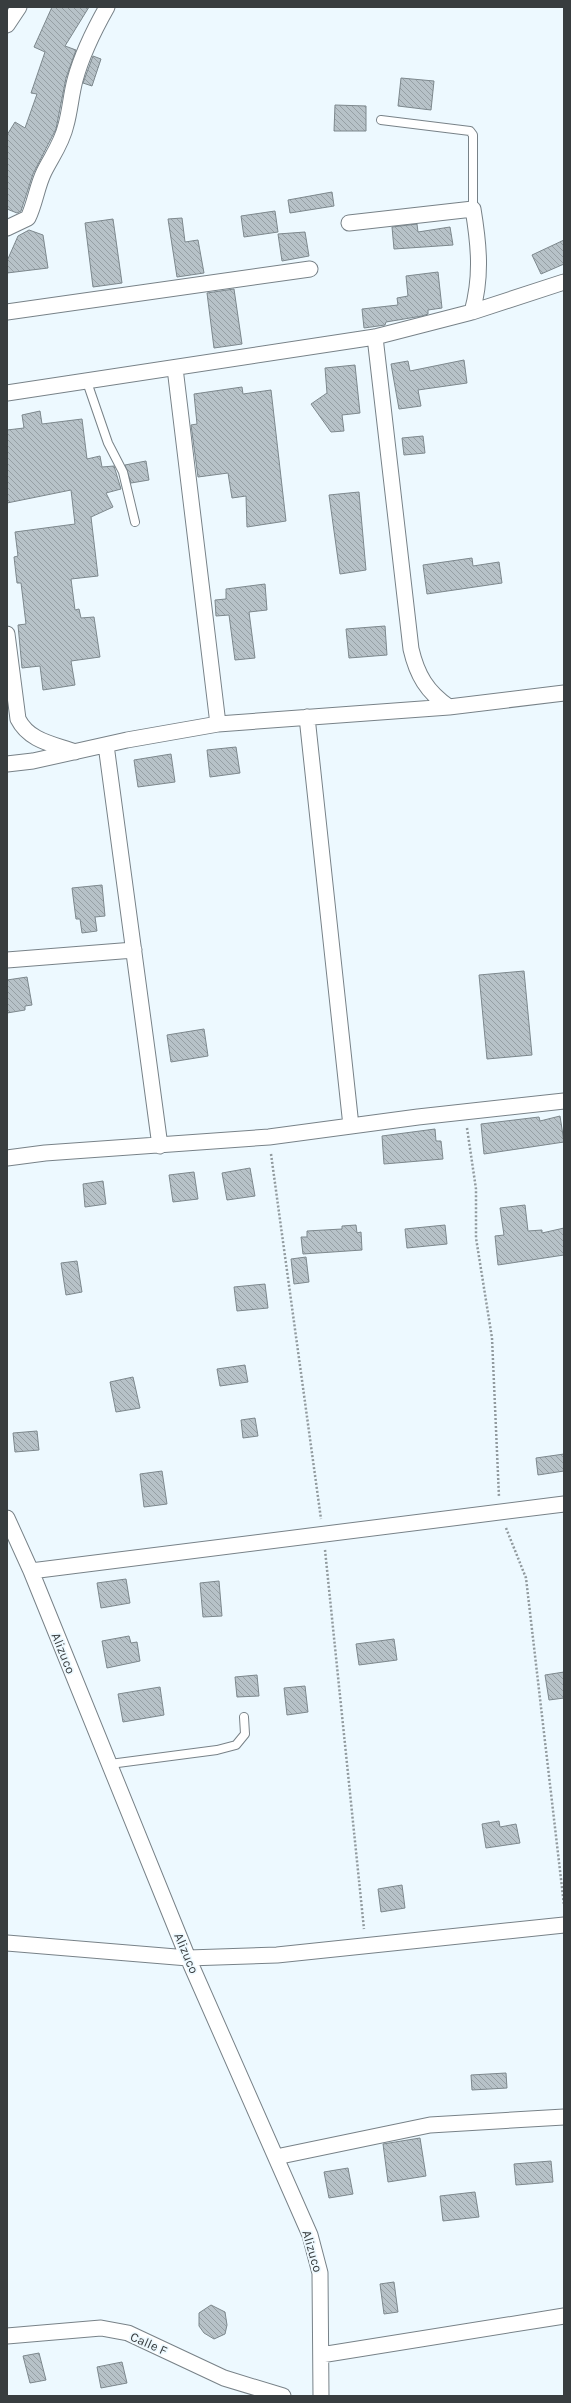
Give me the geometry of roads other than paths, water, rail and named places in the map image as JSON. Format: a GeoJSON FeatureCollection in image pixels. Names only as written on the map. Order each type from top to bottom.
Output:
{"type":"FeatureCollection","features":[{"type":"Feature","properties":{"kind":"street"},"geometry":{"type":"LineString","coordinates":[[7,25],[18,7]]}},
{"type":"Feature","properties":{"kind":"street"},"geometry":{"type":"LineString","coordinates":[[7,228],[28,218],[34,205],[43,173],[59,145],[67,125],[76,78],[83,56],[93,31],[107,7]]}},
{"type":"Feature","properties":{"kind":"street"},"geometry":{"type":"LineString","coordinates":[[349,223],[473,209],[480,255],[478,289],[472,312]]}},
{"type":"Feature","properties":{"kind":"street"},"geometry":{"type":"LineString","coordinates":[[7,312],[310,269]]}},
{"type":"Feature","properties":{"kind":"street"},"geometry":{"type":"LineString","coordinates":[[7,393],[375,337],[472,312],[562,281]]}},
{"type":"Feature","properties":{"kind":"street"},"geometry":{"type":"LineString","coordinates":[[375,337],[411,649],[415,668],[423,684],[434,697],[449,707]]}},
{"type":"Feature","properties":{"kind":"street"},"geometry":{"type":"LineString","coordinates":[[175,368],[218,724]]}},
{"type":"Feature","properties":{"kind":"street"},"geometry":{"type":"LineString","coordinates":[[7,634],[18,719],[24,730],[39,740],[76,752]]}},
{"type":"Feature","properties":{"kind":"street"},"geometry":{"type":"LineString","coordinates":[[7,764],[218,724],[449,707],[564,693]]}},
{"type":"Feature","properties":{"kind":"street"},"geometry":{"type":"LineString","coordinates":[[307,717],[351,1126]]}},
{"type":"Feature","properties":{"kind":"street"},"geometry":{"type":"LineString","coordinates":[[106,745],[160,1146]]}},
{"type":"Feature","properties":{"kind":"street"},"geometry":{"type":"LineString","coordinates":[[7,960],[134,950]]}},
{"type":"Feature","properties":{"kind":"street"},"geometry":{"type":"LineString","coordinates":[[7,1158],[45,1153],[160,1146],[269,1137],[564,1101]]}},
{"type":"Feature","properties":{"kind":"street"},"geometry":{"type":"LineString","coordinates":[[31,1571],[564,1504]]}},
{"type":"Feature","properties":{"kind":"street","name":"Alizuco"},"geometry":{"type":"LineString","coordinates":[[7,1518],[31,1571],[188,1958],[310,2235],[320,2273],[321,2396]]}},
{"type":"Feature","properties":{"kind":"street"},"geometry":{"type":"LineString","coordinates":[[7,1943],[188,1958],[277,1955],[564,1925]]}},
{"type":"Feature","properties":{"kind":"street"},"geometry":{"type":"LineString","coordinates":[[276,2157],[430,2125],[564,2117]]}},
{"type":"Feature","properties":{"kind":"street"},"geometry":{"type":"LineString","coordinates":[[321,2355],[564,2316]]}},
{"type":"Feature","properties":{"kind":"street","name":"Calle F"},"geometry":{"type":"LineString","coordinates":[[7,2336],[101,2328],[128,2333],[224,2378],[283,2396]]}},
{"type":"Feature","properties":{"kind":"lane"},"geometry":{"type":"LineString","coordinates":[[381,120],[470,131],[473,135],[473,209]]}},
{"type":"Feature","properties":{"kind":"lane"},"geometry":{"type":"LineString","coordinates":[[86,382],[108,443],[123,472],[135,522]]}},
{"type":"Feature","properties":{"kind":"lane"},"geometry":{"type":"LineString","coordinates":[[110,1764],[217,1750],[236,1745],[245,1734],[244,1717]]}}]}
